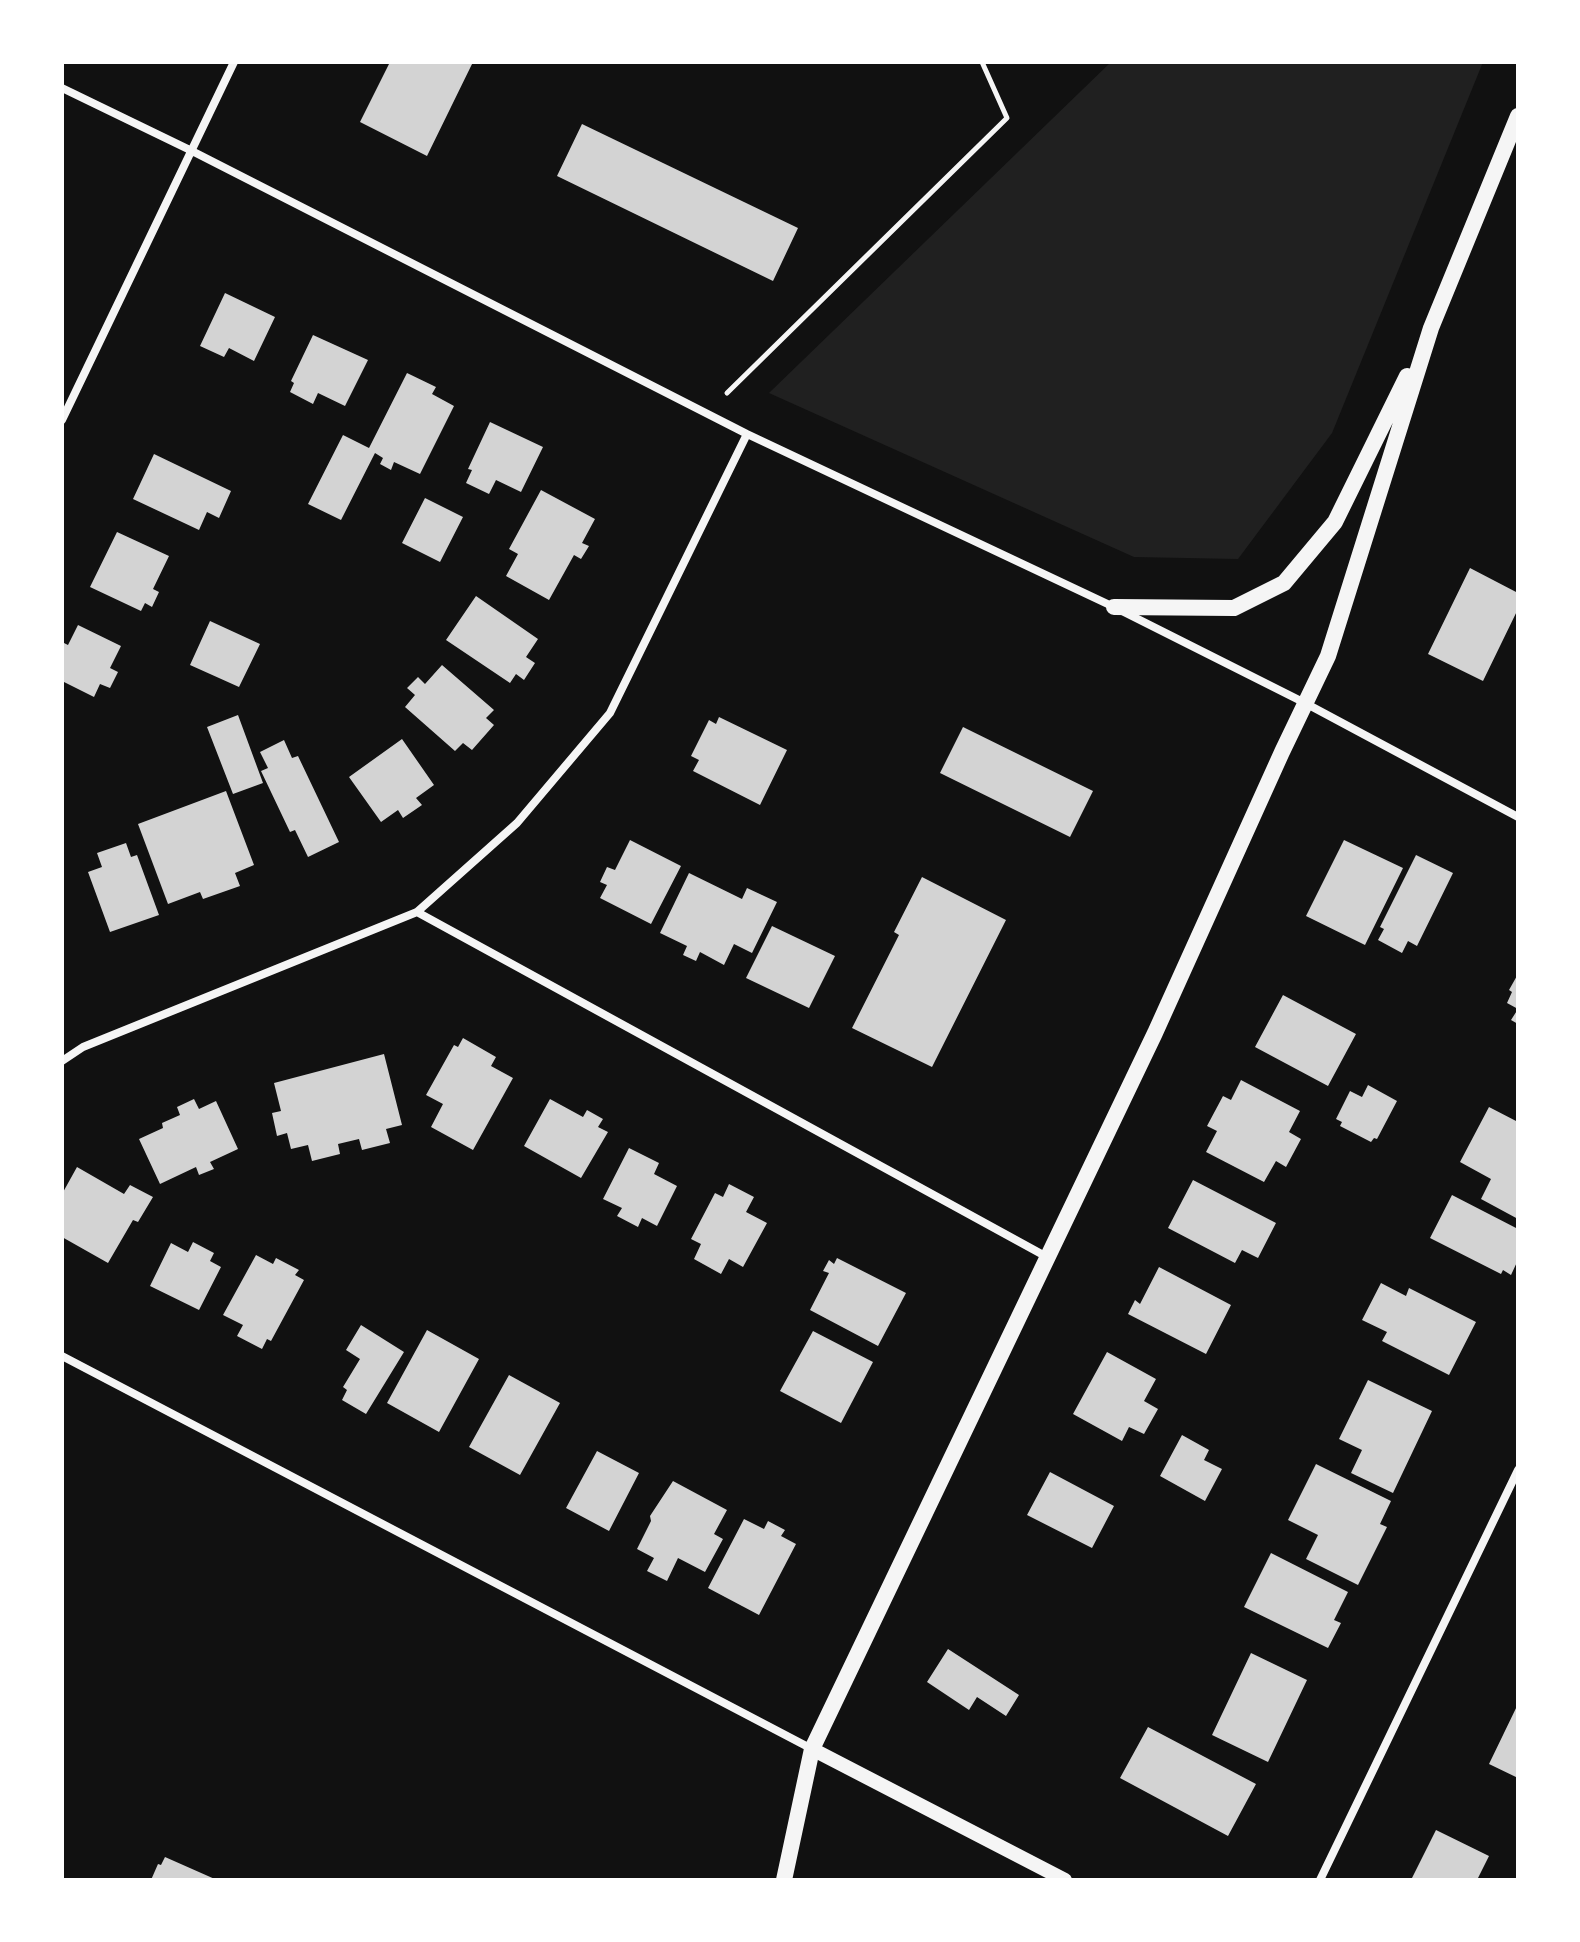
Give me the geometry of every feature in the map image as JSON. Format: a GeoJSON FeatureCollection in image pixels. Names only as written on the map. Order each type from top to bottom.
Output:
{"type":"FeatureCollection","features":[{"type":"Feature","properties":{"kind":"main road"},"geometry":{"type":"LineString","coordinates":[[1114,607],[1234,608],[1284,583],[1335,522],[1431,328],[1518,116]]}},
{"type":"Feature","properties":{"kind":"main road"},"geometry":{"type":"LineString","coordinates":[[784,1880],[812,1749],[1155,1033],[1328,656],[1431,328]]}},
{"type":"Feature","properties":{"kind":"street"},"geometry":{"type":"LineString","coordinates":[[62,420],[234,62]]}},
{"type":"Feature","properties":{"kind":"street"},"geometry":{"type":"LineString","coordinates":[[62,88],[190,150],[706,414],[1114,607],[1305,703],[1518,817]]}},
{"type":"Feature","properties":{"kind":"street"},"geometry":{"type":"LineString","coordinates":[[62,1061],[83,1047],[417,912],[517,823],[610,713],[747,434]]}},
{"type":"Feature","properties":{"kind":"street"},"geometry":{"type":"LineString","coordinates":[[417,912],[1047,1257]]}},
{"type":"Feature","properties":{"kind":"street"},"geometry":{"type":"LineString","coordinates":[[62,1356],[1065,1880]]}},
{"type":"Feature","properties":{"kind":"street"},"geometry":{"type":"LineString","coordinates":[[1320,1880],[1518,1470]]}},
{"type":"Feature","properties":{"kind":"path"},"geometry":{"type":"LineString","coordinates":[[706,414],[1007,118],[982,62]]}},
{"type":"Feature","properties":{"kind":"shaded area"},"geometry":{"type":"Polygon","coordinates":[[[1111,62],[1483,62],[1332,433],[1238,559],[1134,557],[769,393],[1111,62]]]}},
{"type":"Feature","properties":{"kind":"building"},"geometry":{"type":"Polygon","coordinates":[[[390,62],[473,62],[427,156],[360,122],[390,62]]]}},
{"type":"Feature","properties":{"kind":"building"},"geometry":{"type":"Polygon","coordinates":[[[582,124],[798,228],[773,281],[557,176],[582,124]]]}},
{"type":"Feature","properties":{"kind":"building"},"geometry":{"type":"Polygon","coordinates":[[[225,293],[275,317],[254,361],[229,348],[224,357],[200,346],[225,293]]]}},
{"type":"Feature","properties":{"kind":"building"},"geometry":{"type":"Polygon","coordinates":[[[313,335],[368,360],[345,406],[318,393],[313,404],[290,392],[294,383],[291,381],[313,335]]]}},
{"type":"Feature","properties":{"kind":"building"},"geometry":{"type":"Polygon","coordinates":[[[407,373],[436,387],[432,394],[454,406],[420,474],[394,462],[391,470],[380,464],[383,458],[375,453],[341,520],[308,504],[343,435],[369,448],[407,373]]]}},
{"type":"Feature","properties":{"kind":"building"},"geometry":{"type":"Polygon","coordinates":[[[490,422],[543,447],[521,492],[496,480],[489,494],[466,483],[472,470],[468,469],[490,422]]]}},
{"type":"Feature","properties":{"kind":"building"},"geometry":{"type":"Polygon","coordinates":[[[154,454],[231,491],[219,518],[207,512],[199,530],[133,499],[154,454]]]}},
{"type":"Feature","properties":{"kind":"building"},"geometry":{"type":"Polygon","coordinates":[[[541,490],[595,519],[582,543],[589,546],[581,559],[574,555],[549,600],[506,576],[518,554],[509,549],[541,490]]]}},
{"type":"Feature","properties":{"kind":"building"},"geometry":{"type":"Polygon","coordinates":[[[425,498],[463,517],[440,562],[402,543],[425,498]]]}},
{"type":"Feature","properties":{"kind":"building"},"geometry":{"type":"Polygon","coordinates":[[[117,532],[169,556],[153,589],[159,592],[152,607],[145,603],[141,611],[90,587],[117,532]]]}},
{"type":"Feature","properties":{"kind":"building"},"geometry":{"type":"Polygon","coordinates":[[[1470,568],[1518,593],[1518,609],[1483,681],[1428,654],[1470,568]]]}},
{"type":"Feature","properties":{"kind":"building"},"geometry":{"type":"Polygon","coordinates":[[[476,596],[538,639],[526,657],[535,663],[524,680],[516,674],[510,683],[446,640],[476,596]]]}},
{"type":"Feature","properties":{"kind":"building"},"geometry":{"type":"Polygon","coordinates":[[[210,621],[260,644],[239,687],[190,665],[210,621]]]}},
{"type":"Feature","properties":{"kind":"building"},"geometry":{"type":"Polygon","coordinates":[[[78,625],[121,646],[110,668],[118,672],[110,688],[100,684],[94,697],[62,681],[62,642],[68,645],[78,625]]]}},
{"type":"Feature","properties":{"kind":"building"},"geometry":{"type":"Polygon","coordinates":[[[442,665],[494,710],[486,718],[494,725],[472,750],[463,743],[455,751],[405,707],[415,695],[407,688],[418,677],[425,684],[442,665]]]}},
{"type":"Feature","properties":{"kind":"building"},"geometry":{"type":"Polygon","coordinates":[[[238,715],[263,783],[233,794],[207,727],[238,715]]]}},
{"type":"Feature","properties":{"kind":"building"},"geometry":{"type":"Polygon","coordinates":[[[719,717],[787,750],[760,805],[693,771],[699,760],[691,756],[709,720],[716,724],[719,717]]]}},
{"type":"Feature","properties":{"kind":"building"},"geometry":{"type":"Polygon","coordinates":[[[963,727],[1093,791],[1070,837],[940,773],[963,727]]]}},
{"type":"Feature","properties":{"kind":"building"},"geometry":{"type":"Polygon","coordinates":[[[402,739],[434,785],[416,798],[422,805],[403,818],[398,810],[381,822],[349,777],[402,739]]]}},
{"type":"Feature","properties":{"kind":"building"},"geometry":{"type":"Polygon","coordinates":[[[284,740],[292,758],[298,756],[339,842],[308,857],[295,830],[290,832],[261,771],[268,768],[260,752],[284,740]]]}},
{"type":"Feature","properties":{"kind":"building"},"geometry":{"type":"Polygon","coordinates":[[[226,791],[254,865],[235,873],[240,886],[203,899],[200,892],[168,904],[138,824],[226,791]]]}},
{"type":"Feature","properties":{"kind":"building"},"geometry":{"type":"Polygon","coordinates":[[[630,840],[681,866],[651,924],[600,898],[607,885],[600,882],[607,867],[615,870],[630,840]]]}},
{"type":"Feature","properties":{"kind":"building"},"geometry":{"type":"Polygon","coordinates":[[[1344,840],[1403,868],[1365,945],[1306,916],[1344,840]]]}},
{"type":"Feature","properties":{"kind":"building"},"geometry":{"type":"Polygon","coordinates":[[[126,843],[131,857],[137,855],[159,915],[110,932],[88,872],[102,867],[97,853],[126,843]]]}},
{"type":"Feature","properties":{"kind":"building"},"geometry":{"type":"Polygon","coordinates":[[[1416,855],[1453,873],[1417,946],[1408,941],[1402,953],[1378,940],[1384,929],[1380,927],[1416,855]]]}},
{"type":"Feature","properties":{"kind":"building"},"geometry":{"type":"Polygon","coordinates":[[[689,873],[742,899],[747,888],[777,902],[752,953],[734,944],[724,965],[700,952],[696,961],[683,955],[687,946],[660,933],[689,873]]]}},
{"type":"Feature","properties":{"kind":"building"},"geometry":{"type":"Polygon","coordinates":[[[922,877],[1006,920],[932,1067],[852,1028],[899,935],[894,932],[922,877]]]}},
{"type":"Feature","properties":{"kind":"building"},"geometry":{"type":"Polygon","coordinates":[[[772,926],[835,956],[809,1008],[746,978],[772,926]]]}},
{"type":"Feature","properties":{"kind":"building"},"geometry":{"type":"Polygon","coordinates":[[[1518,974],[1518,1009],[1507,1003],[1512,992],[1509,990],[1518,974]]]}},
{"type":"Feature","properties":{"kind":"building"},"geometry":{"type":"Polygon","coordinates":[[[1283,995],[1356,1034],[1328,1086],[1255,1047],[1283,995]]]}},
{"type":"Feature","properties":{"kind":"building"},"geometry":{"type":"Polygon","coordinates":[[[1518,1009],[1518,1024],[1511,1020],[1518,1009]]]}},
{"type":"Feature","properties":{"kind":"building"},"geometry":{"type":"Polygon","coordinates":[[[463,1038],[496,1057],[491,1066],[513,1078],[473,1150],[431,1127],[443,1104],[426,1095],[454,1045],[458,1047],[463,1038]]]}},
{"type":"Feature","properties":{"kind":"building"},"geometry":{"type":"Polygon","coordinates":[[[384,1054],[402,1125],[386,1129],[390,1143],[362,1150],[359,1139],[338,1144],[340,1154],[312,1161],[308,1145],[291,1149],[287,1133],[277,1136],[272,1113],[281,1111],[274,1083],[384,1054]]]}},
{"type":"Feature","properties":{"kind":"building"},"geometry":{"type":"Polygon","coordinates":[[[1241,1080],[1300,1111],[1289,1132],[1301,1139],[1286,1167],[1276,1161],[1264,1182],[1206,1152],[1217,1131],[1207,1126],[1223,1096],[1231,1100],[1241,1080]]]}},
{"type":"Feature","properties":{"kind":"building"},"geometry":{"type":"Polygon","coordinates":[[[1368,1085],[1397,1101],[1377,1139],[1371,1142],[1340,1126],[1342,1122],[1336,1119],[1350,1091],[1362,1097],[1368,1085]]]}},
{"type":"Feature","properties":{"kind":"building"},"geometry":{"type":"Polygon","coordinates":[[[194,1099],[199,1109],[216,1101],[238,1149],[210,1162],[214,1169],[199,1175],[196,1167],[160,1184],[139,1139],[163,1128],[162,1123],[180,1115],[177,1107],[194,1099]]]}},
{"type":"Feature","properties":{"kind":"building"},"geometry":{"type":"Polygon","coordinates":[[[550,1099],[583,1117],[587,1110],[603,1119],[598,1127],[608,1132],[581,1178],[524,1146],[550,1099]]]}},
{"type":"Feature","properties":{"kind":"building"},"geometry":{"type":"Polygon","coordinates":[[[1489,1107],[1518,1122],[1518,1219],[1481,1199],[1491,1179],[1460,1162],[1489,1107]]]}},
{"type":"Feature","properties":{"kind":"building"},"geometry":{"type":"Polygon","coordinates":[[[629,1148],[659,1163],[654,1174],[677,1186],[657,1226],[642,1218],[638,1227],[617,1216],[622,1208],[603,1199],[629,1148]]]}},
{"type":"Feature","properties":{"kind":"building"},"geometry":{"type":"Polygon","coordinates":[[[77,1167],[124,1194],[130,1185],[153,1197],[138,1222],[133,1220],[108,1263],[62,1237],[62,1194],[77,1167]]]}},
{"type":"Feature","properties":{"kind":"building"},"geometry":{"type":"Polygon","coordinates":[[[1193,1180],[1276,1223],[1258,1258],[1242,1250],[1235,1263],[1168,1228],[1193,1180]]]}},
{"type":"Feature","properties":{"kind":"building"},"geometry":{"type":"Polygon","coordinates":[[[729,1184],[754,1197],[746,1212],[767,1223],[743,1267],[729,1259],[721,1274],[694,1259],[701,1244],[691,1239],[715,1193],[723,1197],[729,1184]]]}},
{"type":"Feature","properties":{"kind":"building"},"geometry":{"type":"Polygon","coordinates":[[[1452,1195],[1518,1229],[1518,1260],[1511,1275],[1503,1270],[1501,1274],[1430,1238],[1452,1195]]]}},
{"type":"Feature","properties":{"kind":"building"},"geometry":{"type":"Polygon","coordinates":[[[193,1242],[214,1253],[210,1261],[221,1267],[199,1310],[150,1286],[171,1243],[188,1252],[193,1242]]]}},
{"type":"Feature","properties":{"kind":"building"},"geometry":{"type":"Polygon","coordinates":[[[256,1255],[273,1264],[276,1258],[299,1270],[295,1275],[304,1280],[271,1341],[267,1339],[262,1349],[237,1336],[243,1325],[223,1315],[256,1255]]]}},
{"type":"Feature","properties":{"kind":"building"},"geometry":{"type":"Polygon","coordinates":[[[837,1258],[906,1293],[878,1346],[810,1310],[829,1273],[823,1271],[829,1260],[834,1264],[837,1258]]]}},
{"type":"Feature","properties":{"kind":"building"},"geometry":{"type":"Polygon","coordinates":[[[1159,1267],[1231,1305],[1206,1354],[1128,1314],[1135,1300],[1140,1304],[1159,1267]]]}},
{"type":"Feature","properties":{"kind":"building"},"geometry":{"type":"Polygon","coordinates":[[[1381,1283],[1406,1296],[1409,1288],[1476,1322],[1449,1375],[1382,1341],[1387,1332],[1362,1320],[1381,1283]]]}},
{"type":"Feature","properties":{"kind":"building"},"geometry":{"type":"Polygon","coordinates":[[[361,1325],[404,1352],[366,1414],[342,1400],[347,1390],[343,1387],[360,1359],[346,1350],[361,1325]]]}},
{"type":"Feature","properties":{"kind":"building"},"geometry":{"type":"Polygon","coordinates":[[[427,1330],[479,1359],[439,1432],[387,1403],[427,1330]]]}},
{"type":"Feature","properties":{"kind":"building"},"geometry":{"type":"Polygon","coordinates":[[[813,1331],[873,1362],[841,1423],[780,1391],[813,1331]]]}},
{"type":"Feature","properties":{"kind":"building"},"geometry":{"type":"Polygon","coordinates":[[[1107,1352],[1156,1379],[1144,1401],[1158,1409],[1144,1434],[1129,1427],[1122,1441],[1073,1414],[1107,1352]]]}},
{"type":"Feature","properties":{"kind":"building"},"geometry":{"type":"Polygon","coordinates":[[[509,1375],[560,1403],[520,1475],[469,1447],[509,1375]]]}},
{"type":"Feature","properties":{"kind":"building"},"geometry":{"type":"Polygon","coordinates":[[[1368,1380],[1432,1411],[1393,1493],[1351,1473],[1362,1450],[1339,1439],[1368,1380]]]}},
{"type":"Feature","properties":{"kind":"building"},"geometry":{"type":"Polygon","coordinates":[[[1182,1435],[1209,1450],[1204,1460],[1222,1469],[1205,1501],[1160,1476],[1182,1435]]]}},
{"type":"Feature","properties":{"kind":"building"},"geometry":{"type":"Polygon","coordinates":[[[597,1451],[639,1473],[609,1531],[566,1508],[597,1451]]]}},
{"type":"Feature","properties":{"kind":"building"},"geometry":{"type":"Polygon","coordinates":[[[1316,1464],[1391,1501],[1380,1524],[1387,1527],[1358,1585],[1306,1559],[1318,1535],[1288,1520],[1316,1464]]]}},
{"type":"Feature","properties":{"kind":"building"},"geometry":{"type":"Polygon","coordinates":[[[1050,1472],[1114,1506],[1092,1548],[1027,1515],[1050,1472]]]}},
{"type":"Feature","properties":{"kind":"building"},"geometry":{"type":"Polygon","coordinates":[[[673,1481],[727,1510],[714,1534],[723,1539],[705,1572],[678,1558],[667,1581],[647,1571],[654,1558],[637,1549],[651,1521],[650,1516],[673,1481]]]}},
{"type":"Feature","properties":{"kind":"building"},"geometry":{"type":"Polygon","coordinates":[[[744,1519],[764,1529],[768,1521],[785,1530],[781,1536],[796,1544],[759,1615],[708,1588],[744,1519]]]}},
{"type":"Feature","properties":{"kind":"building"},"geometry":{"type":"Polygon","coordinates":[[[1271,1553],[1348,1592],[1334,1620],[1341,1623],[1328,1648],[1244,1607],[1271,1553]]]}},
{"type":"Feature","properties":{"kind":"building"},"geometry":{"type":"Polygon","coordinates":[[[948,1649],[1019,1695],[1006,1716],[977,1697],[969,1710],[927,1682],[948,1649]]]}},
{"type":"Feature","properties":{"kind":"building"},"geometry":{"type":"Polygon","coordinates":[[[1251,1653],[1307,1680],[1268,1762],[1212,1735],[1251,1653]]]}},
{"type":"Feature","properties":{"kind":"building"},"geometry":{"type":"Polygon","coordinates":[[[1518,1704],[1518,1778],[1489,1764],[1518,1704]]]}},
{"type":"Feature","properties":{"kind":"building"},"geometry":{"type":"Polygon","coordinates":[[[1148,1727],[1256,1784],[1228,1836],[1120,1778],[1148,1727]]]}},
{"type":"Feature","properties":{"kind":"building"},"geometry":{"type":"Polygon","coordinates":[[[1436,1830],[1489,1856],[1477,1880],[1411,1880],[1436,1830]]]}},
{"type":"Feature","properties":{"kind":"building"},"geometry":{"type":"Polygon","coordinates":[[[165,1857],[217,1880],[151,1880],[165,1857]]]}}]}
